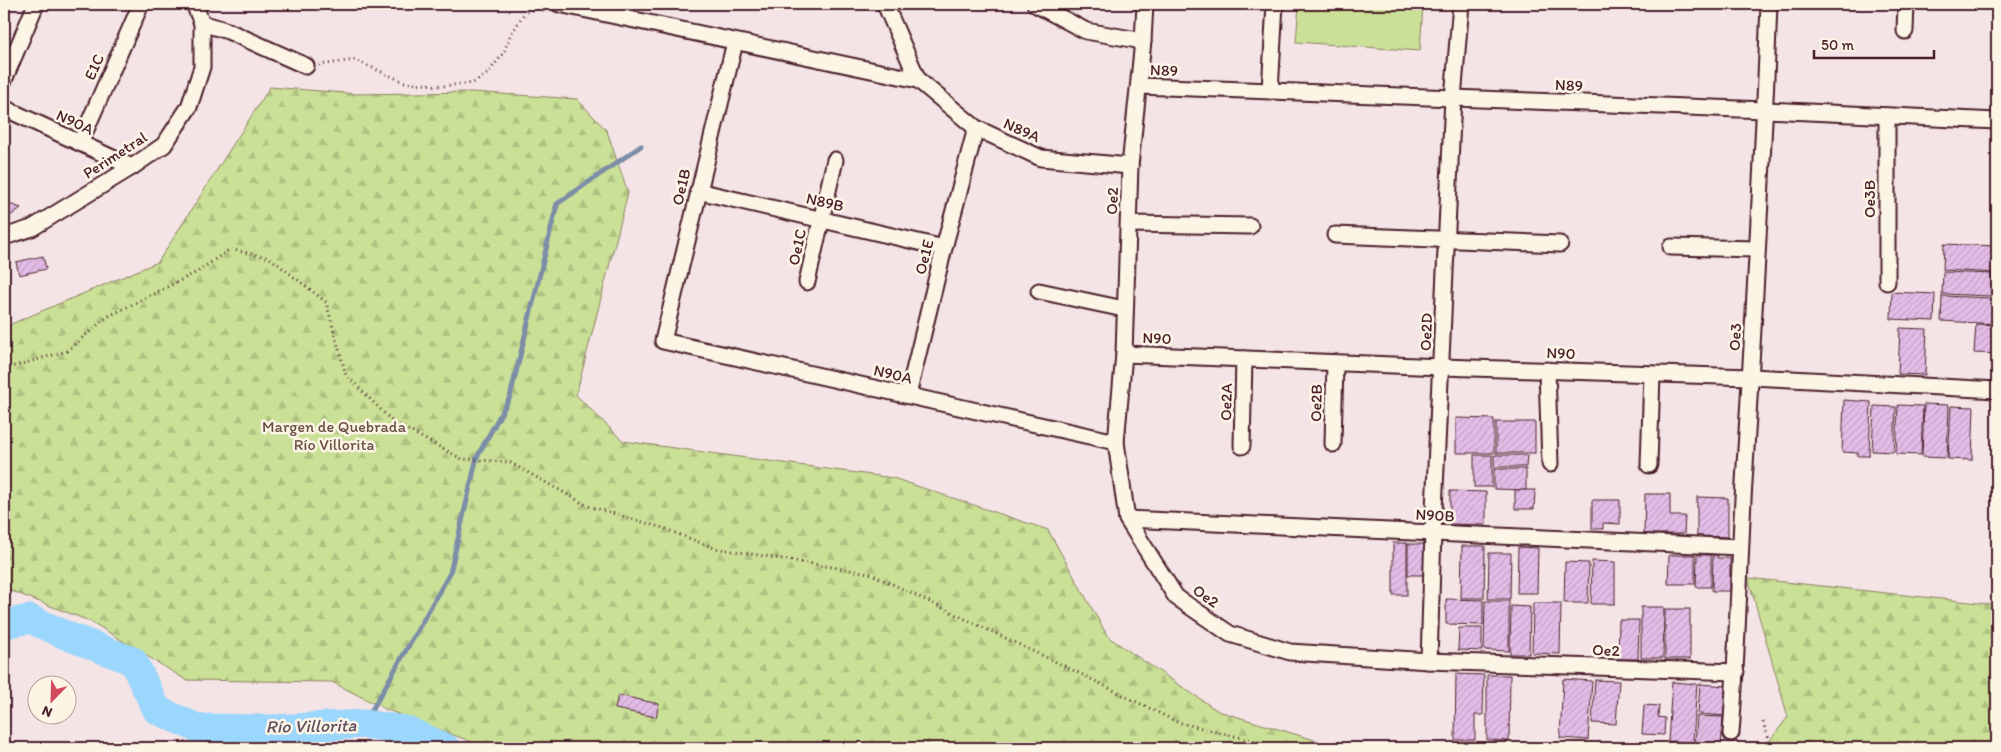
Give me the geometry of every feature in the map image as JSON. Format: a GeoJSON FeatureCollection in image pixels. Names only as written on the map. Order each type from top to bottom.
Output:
{"type":"FeatureCollection","features":[{"type":"Feature","properties":{"kind":"street"},"geometry":{"type":"LineString","coordinates":[[4,80],[36,4]]}},
{"type":"Feature","properties":{"kind":"street","name":"E1C"},"geometry":{"type":"LineString","coordinates":[[80,143],[141,4]]}},
{"type":"Feature","properties":{"kind":"street","name":"Perimetral"},"geometry":{"type":"LineString","coordinates":[[4,237],[32,228],[132,168],[164,145],[189,107],[202,68],[202,23],[194,4]]}},
{"type":"Feature","properties":{"kind":"street","name":"N89A"},"geometry":{"type":"LineString","coordinates":[[559,4],[918,80]]}},
{"type":"Feature","properties":{"kind":"street","name":"N89A"},"geometry":{"type":"LineString","coordinates":[[884,4],[918,80],[976,128],[1041,158],[1130,166]]}},
{"type":"Feature","properties":{"kind":"street"},"geometry":{"type":"LineString","coordinates":[[1035,4],[1086,31],[1143,41]]}},
{"type":"Feature","properties":{"kind":"street","name":"Oe2"},"geometry":{"type":"LineString","coordinates":[[1145,4],[1139,86],[1130,166],[1124,354],[1116,442],[1127,519],[1176,597],[1230,634],[1290,652],[1430,661],[1736,672]]}},
{"type":"Feature","properties":{"kind":"street"},"geometry":{"type":"LineString","coordinates":[[1270,91],[1275,4]]}},
{"type":"Feature","properties":{"kind":"street","name":"Oe2D"},"geometry":{"type":"LineString","coordinates":[[1430,661],[1453,98],[1461,4]]}},
{"type":"Feature","properties":{"kind":"street","name":"Oe3"},"geometry":{"type":"LineString","coordinates":[[1730,733],[1736,672],[1740,547],[1758,249],[1769,4]]}},
{"type":"Feature","properties":{"kind":"street"},"geometry":{"type":"LineString","coordinates":[[1905,31],[1906,4]]}},
{"type":"Feature","properties":{"kind":"street"},"geometry":{"type":"LineString","coordinates":[[202,23],[228,31],[306,66]]}},
{"type":"Feature","properties":{"kind":"street","name":"Oe1B"},"geometry":{"type":"LineString","coordinates":[[663,341],[735,42]]}},
{"type":"Feature","properties":{"kind":"street","name":"N89"},"geometry":{"type":"LineString","coordinates":[[1139,86],[1765,110],[1997,121]]}},
{"type":"Feature","properties":{"kind":"street","name":"N90A"},"geometry":{"type":"LineString","coordinates":[[4,108],[132,168]]}},
{"type":"Feature","properties":{"kind":"street","name":"Oe3B"},"geometry":{"type":"LineString","coordinates":[[1887,116],[1887,282]]}},
{"type":"Feature","properties":{"kind":"street","name":"Oe1E"},"geometry":{"type":"LineString","coordinates":[[908,395],[976,128]]}},
{"type":"Feature","properties":{"kind":"street","name":"Oe1C"},"geometry":{"type":"LineString","coordinates":[[807,282],[835,160]]}},
{"type":"Feature","properties":{"kind":"street","name":"N89B"},"geometry":{"type":"LineString","coordinates":[[698,191],[944,248]]}},
{"type":"Feature","properties":{"kind":"street"},"geometry":{"type":"LineString","coordinates":[[1129,224],[1250,226]]}},
{"type":"Feature","properties":{"kind":"street"},"geometry":{"type":"LineString","coordinates":[[1335,234],[1560,244]]}},
{"type":"Feature","properties":{"kind":"street"},"geometry":{"type":"LineString","coordinates":[[1671,248],[1758,249]]}},
{"type":"Feature","properties":{"kind":"street"},"geometry":{"type":"LineString","coordinates":[[1039,291],[1124,309]]}},
{"type":"Feature","properties":{"kind":"street","name":"N90A"},"geometry":{"type":"LineString","coordinates":[[663,341],[1116,442]]}},
{"type":"Feature","properties":{"kind":"street","name":"N90"},"geometry":{"type":"LineString","coordinates":[[1124,354],[1750,377],[1997,390]]}},
{"type":"Feature","properties":{"kind":"street","name":"Oe2A"},"geometry":{"type":"LineString","coordinates":[[1242,446],[1244,359]]}},
{"type":"Feature","properties":{"kind":"street","name":"Oe2B"},"geometry":{"type":"LineString","coordinates":[[1333,444],[1335,363]]}},
{"type":"Feature","properties":{"kind":"street"},"geometry":{"type":"LineString","coordinates":[[1548,370],[1550,464]]}},
{"type":"Feature","properties":{"kind":"street"},"geometry":{"type":"LineString","coordinates":[[1649,465],[1652,374]]}},
{"type":"Feature","properties":{"kind":"street","name":"N90B"},"geometry":{"type":"LineString","coordinates":[[1127,519],[1740,547]]}},
{"type":"Feature","properties":{"kind":"path"},"geometry":{"type":"LineString","coordinates":[[306,66],[355,60],[404,82],[442,86],[472,83],[487,74],[503,54],[511,34],[524,14],[541,7],[553,18],[559,4]]}},
{"type":"Feature","properties":{"kind":"path"},"geometry":{"type":"LineString","coordinates":[[4,370],[67,351],[108,317],[197,272],[230,249],[270,258],[326,302],[346,375],[393,422],[462,459],[509,462],[588,506],[663,528],[714,548],[869,573],[1177,722],[1283,748]]}},
{"type":"Feature","properties":{"kind":"path"},"geometry":{"type":"LineString","coordinates":[[1763,722],[1769,739],[1768,748]]}},
{"type":"Feature","properties":{"kind":"green space"},"geometry":{"type":"Polygon","coordinates":[[[1299,4],[1423,4],[1420,51],[1296,42],[1299,4]]]}},
{"type":"Feature","properties":{"kind":"green space","name":"Margen de Quebrada Río Villorita"},"geometry":{"type":"Polygon","coordinates":[[[270,87],[357,94],[471,92],[577,99],[607,131],[628,193],[576,395],[623,441],[893,478],[1048,530],[1108,637],[1218,711],[1341,748],[488,748],[385,709],[332,682],[186,680],[92,622],[4,588],[4,327],[158,262],[270,87]]]}},
{"type":"Feature","properties":{"kind":"green space"},"geometry":{"type":"Polygon","coordinates":[[[1748,578],[1997,605],[1997,748],[1764,748],[1788,717],[1748,578]]]}},
{"type":"Feature","properties":{"kind":"building"},"geometry":{"type":"Polygon","coordinates":[[[4,202],[21,208],[9,217],[4,215],[4,202]]]}},
{"type":"Feature","properties":{"kind":"building"},"geometry":{"type":"Polygon","coordinates":[[[1944,244],[1997,246],[1997,273],[1943,270],[1944,244]]]}},
{"type":"Feature","properties":{"kind":"building"},"geometry":{"type":"Polygon","coordinates":[[[43,256],[46,269],[19,275],[16,262],[43,256]]]}},
{"type":"Feature","properties":{"kind":"building"},"geometry":{"type":"Polygon","coordinates":[[[1943,272],[1992,274],[1991,296],[1942,294],[1943,272]]]}},
{"type":"Feature","properties":{"kind":"building"},"geometry":{"type":"Polygon","coordinates":[[[1892,292],[1935,294],[1934,321],[1891,319],[1892,292]]]}},
{"type":"Feature","properties":{"kind":"building"},"geometry":{"type":"Polygon","coordinates":[[[1942,296],[1991,298],[1991,305],[1997,305],[1997,324],[1941,321],[1942,296]]]}},
{"type":"Feature","properties":{"kind":"building"},"geometry":{"type":"Polygon","coordinates":[[[1976,324],[1997,325],[1997,354],[1974,353],[1976,324]]]}},
{"type":"Feature","properties":{"kind":"building"},"geometry":{"type":"Polygon","coordinates":[[[1900,328],[1927,329],[1925,375],[1898,374],[1900,328]]]}},
{"type":"Feature","properties":{"kind":"building"},"geometry":{"type":"Polygon","coordinates":[[[1844,400],[1871,402],[1869,456],[1858,456],[1858,453],[1842,452],[1844,400]]]}},
{"type":"Feature","properties":{"kind":"building"},"geometry":{"type":"Polygon","coordinates":[[[1924,404],[1949,405],[1947,458],[1922,457],[1924,404]]]}},
{"type":"Feature","properties":{"kind":"building"},"geometry":{"type":"Polygon","coordinates":[[[1898,405],[1923,406],[1921,455],[1896,454],[1898,405]]]}},
{"type":"Feature","properties":{"kind":"building"},"geometry":{"type":"Polygon","coordinates":[[[1874,406],[1896,407],[1894,452],[1872,451],[1874,406]]]}},
{"type":"Feature","properties":{"kind":"building"},"geometry":{"type":"Polygon","coordinates":[[[1951,406],[1974,407],[1972,460],[1948,459],[1951,406]]]}},
{"type":"Feature","properties":{"kind":"building"},"geometry":{"type":"Polygon","coordinates":[[[1456,418],[1494,419],[1494,453],[1456,453],[1456,418]]]}},
{"type":"Feature","properties":{"kind":"building"},"geometry":{"type":"Polygon","coordinates":[[[1496,422],[1535,422],[1535,453],[1496,453],[1496,422]]]}},
{"type":"Feature","properties":{"kind":"building"},"geometry":{"type":"Polygon","coordinates":[[[1474,455],[1492,455],[1492,487],[1474,487],[1474,455]]]}},
{"type":"Feature","properties":{"kind":"building"},"geometry":{"type":"Polygon","coordinates":[[[1494,455],[1527,455],[1526,467],[1494,467],[1494,455]]]}},
{"type":"Feature","properties":{"kind":"building"},"geometry":{"type":"Polygon","coordinates":[[[1494,469],[1526,469],[1526,490],[1494,489],[1494,469]]]}},
{"type":"Feature","properties":{"kind":"building"},"geometry":{"type":"Polygon","coordinates":[[[1515,490],[1535,490],[1534,509],[1515,509],[1515,490]]]}},
{"type":"Feature","properties":{"kind":"building"},"geometry":{"type":"Polygon","coordinates":[[[1450,491],[1486,492],[1486,525],[1450,524],[1450,491]]]}},
{"type":"Feature","properties":{"kind":"building"},"geometry":{"type":"Polygon","coordinates":[[[1645,494],[1670,494],[1670,516],[1685,516],[1684,534],[1644,534],[1645,494]]]}},
{"type":"Feature","properties":{"kind":"building"},"geometry":{"type":"Polygon","coordinates":[[[1697,497],[1728,498],[1728,537],[1697,536],[1697,497]]]}},
{"type":"Feature","properties":{"kind":"building"},"geometry":{"type":"Polygon","coordinates":[[[1592,500],[1620,500],[1620,524],[1603,523],[1603,529],[1592,529],[1592,500]]]}},
{"type":"Feature","properties":{"kind":"building"},"geometry":{"type":"Polygon","coordinates":[[[1393,543],[1407,543],[1407,595],[1393,595],[1393,543]]]}},
{"type":"Feature","properties":{"kind":"building"},"geometry":{"type":"Polygon","coordinates":[[[1408,544],[1425,544],[1425,575],[1408,575],[1408,544]]]}},
{"type":"Feature","properties":{"kind":"building"},"geometry":{"type":"Polygon","coordinates":[[[1462,546],[1485,546],[1484,598],[1461,598],[1462,546]]]}},
{"type":"Feature","properties":{"kind":"building"},"geometry":{"type":"Polygon","coordinates":[[[1518,547],[1538,548],[1537,593],[1517,593],[1518,547]]]}},
{"type":"Feature","properties":{"kind":"building"},"geometry":{"type":"Polygon","coordinates":[[[1489,553],[1511,553],[1510,599],[1488,599],[1489,553]]]}},
{"type":"Feature","properties":{"kind":"building"},"geometry":{"type":"Polygon","coordinates":[[[1669,555],[1695,555],[1695,584],[1668,584],[1669,555]]]}},
{"type":"Feature","properties":{"kind":"building"},"geometry":{"type":"Polygon","coordinates":[[[1697,555],[1711,555],[1711,587],[1696,587],[1697,555]]]}},
{"type":"Feature","properties":{"kind":"building"},"geometry":{"type":"Polygon","coordinates":[[[1713,555],[1718,555],[1717,558],[1730,558],[1730,591],[1712,591],[1713,555]]]}},
{"type":"Feature","properties":{"kind":"building"},"geometry":{"type":"Polygon","coordinates":[[[1592,561],[1615,562],[1615,604],[1591,604],[1592,561]]]}},
{"type":"Feature","properties":{"kind":"building"},"geometry":{"type":"Polygon","coordinates":[[[1565,562],[1589,563],[1588,603],[1564,603],[1565,562]]]}},
{"type":"Feature","properties":{"kind":"building"},"geometry":{"type":"Polygon","coordinates":[[[1446,599],[1483,600],[1483,625],[1446,624],[1446,599]]]}},
{"type":"Feature","properties":{"kind":"building"},"geometry":{"type":"Polygon","coordinates":[[[1485,601],[1509,601],[1509,651],[1484,650],[1485,601]]]}},
{"type":"Feature","properties":{"kind":"building"},"geometry":{"type":"Polygon","coordinates":[[[1533,603],[1561,603],[1560,654],[1532,653],[1533,603]]]}},
{"type":"Feature","properties":{"kind":"building"},"geometry":{"type":"Polygon","coordinates":[[[1511,606],[1530,607],[1529,654],[1510,654],[1511,606]]]}},
{"type":"Feature","properties":{"kind":"building"},"geometry":{"type":"Polygon","coordinates":[[[1641,607],[1664,607],[1663,658],[1641,658],[1641,607]]]}},
{"type":"Feature","properties":{"kind":"building"},"geometry":{"type":"Polygon","coordinates":[[[1665,609],[1690,609],[1690,659],[1665,659],[1665,609]]]}},
{"type":"Feature","properties":{"kind":"building"},"geometry":{"type":"Polygon","coordinates":[[[1619,620],[1639,620],[1638,659],[1618,659],[1619,620]]]}},
{"type":"Feature","properties":{"kind":"building"},"geometry":{"type":"Polygon","coordinates":[[[1459,628],[1482,628],[1482,651],[1458,650],[1459,628]]]}},
{"type":"Feature","properties":{"kind":"building"},"geometry":{"type":"Polygon","coordinates":[[[1456,674],[1484,675],[1483,715],[1475,715],[1475,740],[1455,740],[1456,674]]]}},
{"type":"Feature","properties":{"kind":"building"},"geometry":{"type":"Polygon","coordinates":[[[1487,675],[1510,675],[1509,741],[1487,740],[1487,675]]]}},
{"type":"Feature","properties":{"kind":"building"},"geometry":{"type":"Polygon","coordinates":[[[1563,679],[1592,681],[1588,740],[1560,738],[1563,679]]]}},
{"type":"Feature","properties":{"kind":"building"},"geometry":{"type":"Polygon","coordinates":[[[1595,680],[1619,681],[1616,724],[1592,723],[1595,680]]]}},
{"type":"Feature","properties":{"kind":"building"},"geometry":{"type":"Polygon","coordinates":[[[1672,682],[1697,684],[1693,742],[1668,741],[1672,682]]]}},
{"type":"Feature","properties":{"kind":"building"},"geometry":{"type":"Polygon","coordinates":[[[1700,684],[1727,686],[1726,716],[1698,714],[1700,684]]]}},
{"type":"Feature","properties":{"kind":"building"},"geometry":{"type":"Polygon","coordinates":[[[618,695],[659,704],[656,717],[615,709],[618,695]]]}},
{"type":"Feature","properties":{"kind":"building"},"geometry":{"type":"Polygon","coordinates":[[[1644,705],[1659,706],[1658,717],[1665,718],[1664,735],[1642,734],[1644,705]]]}},
{"type":"Feature","properties":{"kind":"building"},"geometry":{"type":"Polygon","coordinates":[[[1697,716],[1723,717],[1721,748],[1695,746],[1697,716]]]}},
{"type":"Feature","properties":{"kind":"waterway"},"geometry":{"type":"LineString","coordinates":[[364,724],[450,573],[477,457],[510,397],[557,204],[641,146]]}},
{"type":"Feature","properties":{"kind":"waterway","name":"Río Villorita"},"geometry":{"type":"LineString","coordinates":[[4,624],[30,619],[70,637],[133,661],[157,710],[197,728],[275,729],[364,724],[406,730],[446,748]]}}]}
